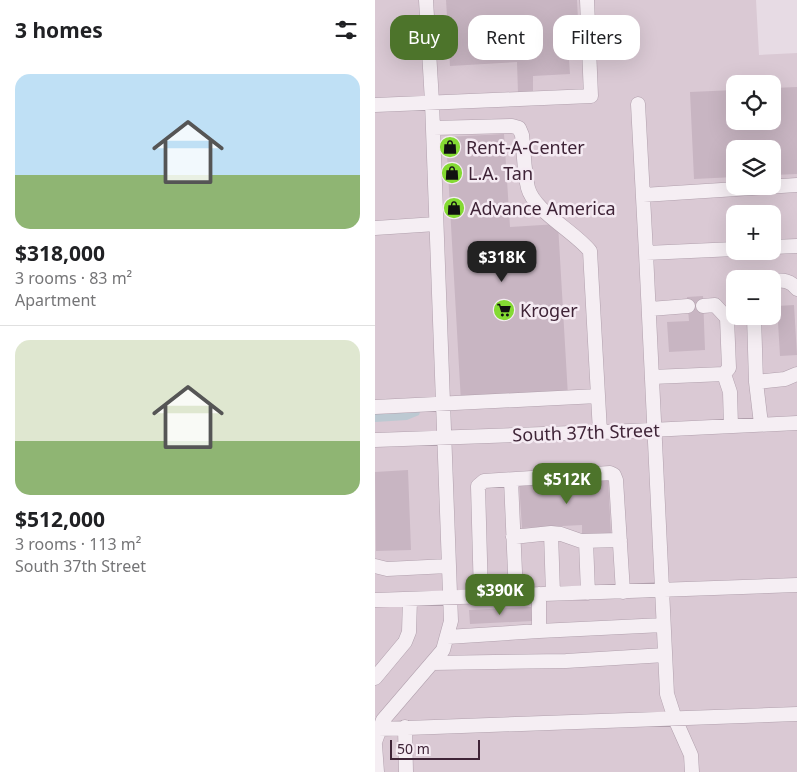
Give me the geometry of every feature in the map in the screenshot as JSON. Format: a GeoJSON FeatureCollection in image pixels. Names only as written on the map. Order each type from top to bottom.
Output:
{"type":"FeatureCollection","features":[{"type":"Feature","properties":{"kind":"street"},"geometry":{"type":"LineString","coordinates":[[377,772],[378,730],[443,650],[451,621],[432,102],[426,0]]}},
{"type":"Feature","properties":{"kind":"street"},"geometry":{"type":"LineString","coordinates":[[375,104],[591,96],[587,0]]}},
{"type":"Feature","properties":{"kind":"street"},"geometry":{"type":"LineString","coordinates":[[638,104],[650,309],[667,694],[675,719],[691,755],[692,772]]}},
{"type":"Feature","properties":{"kind":"street"},"geometry":{"type":"LineString","coordinates":[[433,128],[512,126],[519,128],[522,135],[528,189],[532,197],[538,206],[583,242],[590,251],[599,432]]}},
{"type":"Feature","properties":{"kind":"street"},"geometry":{"type":"LineString","coordinates":[[643,195],[797,185]]}},
{"type":"Feature","properties":{"kind":"street"},"geometry":{"type":"LineString","coordinates":[[375,228],[436,224]]}},
{"type":"Feature","properties":{"kind":"street"},"geometry":{"type":"LineString","coordinates":[[781,247],[797,246]]}},
{"type":"Feature","properties":{"kind":"street"},"geometry":{"type":"LineString","coordinates":[[646,252],[726,249]]}},
{"type":"Feature","properties":{"kind":"street"},"geometry":{"type":"LineString","coordinates":[[781,280],[793,284],[797,289]]}},
{"type":"Feature","properties":{"kind":"street"},"geometry":{"type":"LineString","coordinates":[[652,377],[724,374],[729,368],[727,318],[715,305],[703,306]]}},
{"type":"Feature","properties":{"kind":"street"},"geometry":{"type":"LineString","coordinates":[[650,309],[688,306]]}},
{"type":"Feature","properties":{"kind":"street"},"geometry":{"type":"LineString","coordinates":[[754,325],[756,382],[761,424]]}},
{"type":"Feature","properties":{"kind":"street"},"geometry":{"type":"LineString","coordinates":[[724,374],[730,392],[731,426]]}},
{"type":"Feature","properties":{"kind":"street"},"geometry":{"type":"LineString","coordinates":[[756,382],[785,379],[797,374]]}},
{"type":"Feature","properties":{"kind":"street"},"geometry":{"type":"LineString","coordinates":[[375,407],[598,396]]}},
{"type":"Feature","properties":{"kind":"street","name":"South 37th Street"},"geometry":{"type":"LineString","coordinates":[[375,440],[654,430],[797,422]]}},
{"type":"Feature","properties":{"kind":"street"},"geometry":{"type":"LineString","coordinates":[[481,596],[478,486],[484,481],[610,473],[614,475],[616,480],[623,592]]}},
{"type":"Feature","properties":{"kind":"street"},"geometry":{"type":"LineString","coordinates":[[511,480],[516,595]]}},
{"type":"Feature","properties":{"kind":"street"},"geometry":{"type":"LineString","coordinates":[[539,631],[546,594],[551,534]]}},
{"type":"Feature","properties":{"kind":"street"},"geometry":{"type":"LineString","coordinates":[[513,537],[561,534],[586,541],[620,540]]}},
{"type":"Feature","properties":{"kind":"street"},"geometry":{"type":"LineString","coordinates":[[586,541],[588,593]]}},
{"type":"Feature","properties":{"kind":"street"},"geometry":{"type":"LineString","coordinates":[[375,566],[387,569],[449,566]]}},
{"type":"Feature","properties":{"kind":"street"},"geometry":{"type":"LineString","coordinates":[[375,600],[797,585]]}},
{"type":"Feature","properties":{"kind":"street"},"geometry":{"type":"LineString","coordinates":[[375,678],[405,642],[409,632],[410,599]]}},
{"type":"Feature","properties":{"kind":"street"},"geometry":{"type":"LineString","coordinates":[[447,636],[663,625]]}},
{"type":"Feature","properties":{"kind":"street"},"geometry":{"type":"LineString","coordinates":[[432,663],[566,661],[665,656]]}},
{"type":"Feature","properties":{"kind":"street"},"geometry":{"type":"LineString","coordinates":[[378,730],[405,727],[797,714]]}},
{"type":"Feature","properties":{"kind":"street"},"geometry":{"type":"LineString","coordinates":[[405,727],[406,772]]}},
{"type":"Feature","properties":{"kind":"shaded area"},"geometry":{"type":"Polygon","coordinates":[[[375,0],[756,0],[759,55],[797,53],[797,772],[375,772],[375,0]]]}},
{"type":"Feature","properties":{"kind":"shaded area"},"geometry":{"type":"Polygon","coordinates":[[[420,412],[419,415],[407,420],[375,422],[375,414],[420,412]]]}},
{"type":"Feature","properties":{"kind":"building"},"geometry":{"type":"Polygon","coordinates":[[[446,0],[577,0],[578,15],[553,15],[553,60],[569,60],[570,74],[533,76],[533,91],[518,93],[517,62],[450,66],[450,60],[458,60],[458,15],[447,15],[446,0]]]}},
{"type":"Feature","properties":{"kind":"building"},"geometry":{"type":"Polygon","coordinates":[[[797,87],[797,174],[781,175],[781,140],[726,140],[726,177],[694,179],[690,92],[726,90],[726,130],[781,130],[781,88],[797,87]]]}},
{"type":"Feature","properties":{"kind":"building"},"geometry":{"type":"Polygon","coordinates":[[[504,134],[510,227],[558,224],[568,396],[461,402],[446,137],[504,134]]]}},
{"type":"Feature","properties":{"kind":"building"},"geometry":{"type":"Polygon","coordinates":[[[703,296],[705,350],[669,352],[667,322],[689,321],[687,297],[703,296]]]}},
{"type":"Feature","properties":{"kind":"building"},"geometry":{"type":"Polygon","coordinates":[[[794,305],[797,355],[780,356],[778,325],[781,325],[781,306],[794,305]]]}},
{"type":"Feature","properties":{"kind":"building"},"geometry":{"type":"Polygon","coordinates":[[[408,470],[411,550],[376,551],[375,472],[408,470]]]}},
{"type":"Feature","properties":{"kind":"building"},"geometry":{"type":"Polygon","coordinates":[[[608,478],[611,534],[582,536],[582,525],[522,528],[519,483],[608,478]]]}},
{"type":"Feature","properties":{"kind":"building"},"geometry":{"type":"Polygon","coordinates":[[[531,607],[532,621],[470,624],[469,610],[531,607]]]}},
{"type":"Feature","properties":{"kind":"place","name":"Rent-A-Center"},"geometry":{"type":"Point","coordinates":[450,147]}},
{"type":"Feature","properties":{"kind":"place","name":"L.A. Tan"},"geometry":{"type":"Point","coordinates":[452,173]}},
{"type":"Feature","properties":{"kind":"place","name":"Advance America"},"geometry":{"type":"Point","coordinates":[454,208]}},
{"type":"Feature","properties":{"kind":"place","name":"Kroger"},"geometry":{"type":"Point","coordinates":[504,310]}}]}
